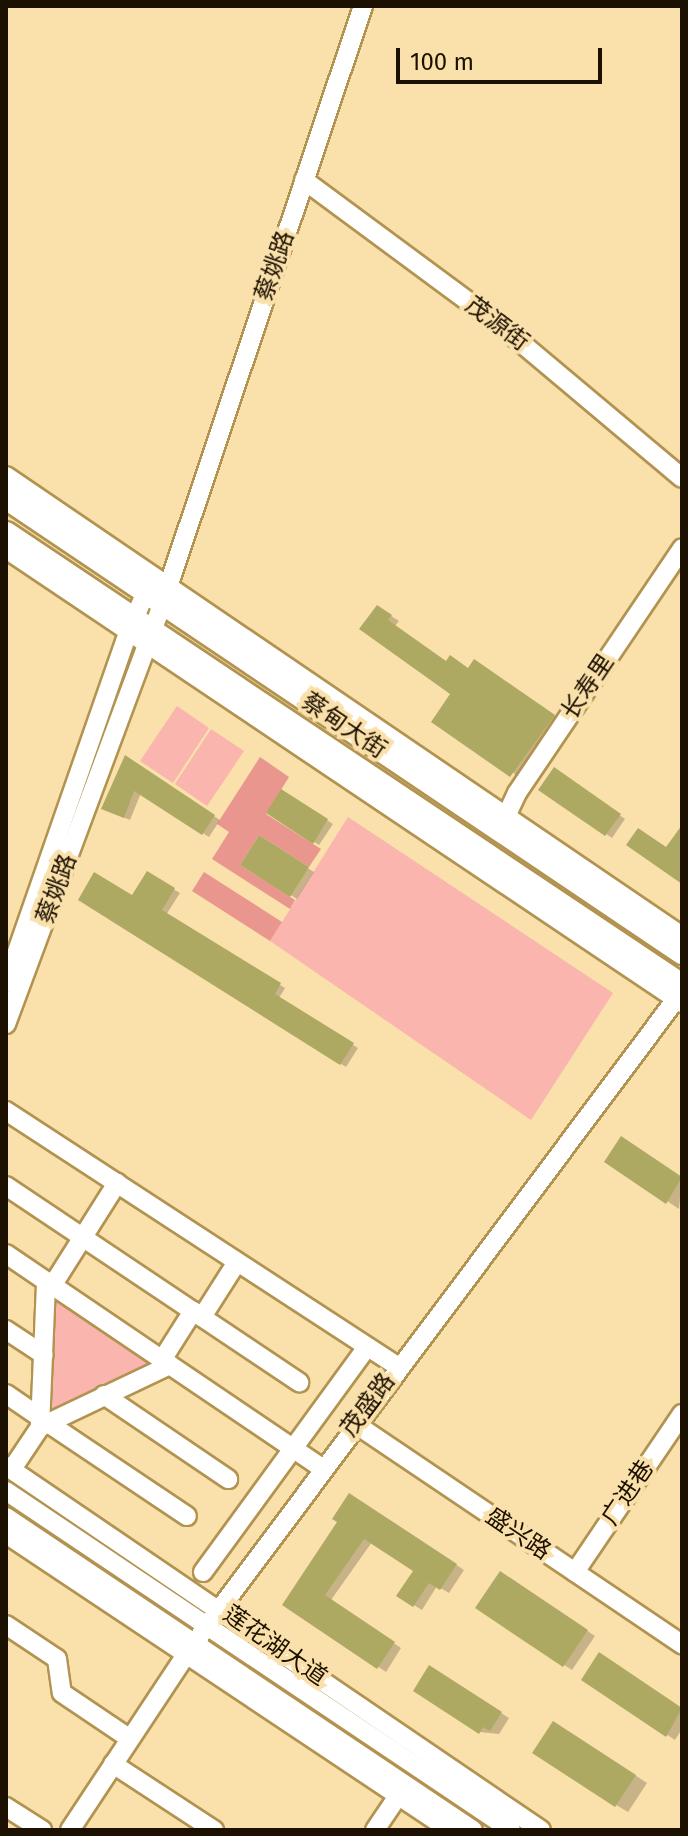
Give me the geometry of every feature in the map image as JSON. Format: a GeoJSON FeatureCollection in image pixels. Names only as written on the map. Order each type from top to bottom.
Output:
{"type":"FeatureCollection","features":[{"type":"Feature","properties":{"kind":"main road","name":"蔡甸大街"},"geometry":{"type":"LineString","coordinates":[[6,498],[157,590],[504,823],[682,953]]}},
{"type":"Feature","properties":{"kind":"main road","name":"蔡甸大街"},"geometry":{"type":"LineString","coordinates":[[6,533],[139,632],[681,994]]}},
{"type":"Feature","properties":{"kind":"street","name":"蔡姚路"},"geometry":{"type":"LineString","coordinates":[[6,983],[139,632],[186,527],[363,6]]}},
{"type":"Feature","properties":{"kind":"street","name":"茂源街"},"geometry":{"type":"LineString","coordinates":[[304,180],[501,326],[682,478]]}},
{"type":"Feature","properties":{"kind":"street"},"geometry":{"type":"LineString","coordinates":[[6,476],[157,590]]}},
{"type":"Feature","properties":{"kind":"street","name":"长寿里"},"geometry":{"type":"LineString","coordinates":[[504,823],[517,793],[682,548]]}},
{"type":"Feature","properties":{"kind":"street"},"geometry":{"type":"LineString","coordinates":[[6,549],[139,632]]}},
{"type":"Feature","properties":{"kind":"street","name":"蔡姚路"},"geometry":{"type":"LineString","coordinates":[[8,1014],[139,632]]}},
{"type":"Feature","properties":{"kind":"street"},"geometry":{"type":"LineString","coordinates":[[504,823],[682,936]]}},
{"type":"Feature","properties":{"kind":"street","name":"茂盛路"},"geometry":{"type":"LineString","coordinates":[[70,1830],[190,1648],[354,1423],[681,994]]}},
{"type":"Feature","properties":{"kind":"street"},"geometry":{"type":"LineString","coordinates":[[6,1111],[397,1366]]}},
{"type":"Feature","properties":{"kind":"street"},"geometry":{"type":"LineString","coordinates":[[43,1422],[49,1284],[117,1183]]}},
{"type":"Feature","properties":{"kind":"street"},"geometry":{"type":"LineString","coordinates":[[6,1186],[299,1382]]}},
{"type":"Feature","properties":{"kind":"street"},"geometry":{"type":"LineString","coordinates":[[6,1254],[322,1468]]}},
{"type":"Feature","properties":{"kind":"street"},"geometry":{"type":"LineString","coordinates":[[9,1468],[43,1422],[104,1395],[166,1362],[197,1314],[237,1262]]}},
{"type":"Feature","properties":{"kind":"street"},"geometry":{"type":"LineString","coordinates":[[6,1330],[44,1355]]}},
{"type":"Feature","properties":{"kind":"street"},"geometry":{"type":"LineString","coordinates":[[203,1572],[367,1347]]}},
{"type":"Feature","properties":{"kind":"street"},"geometry":{"type":"LineString","coordinates":[[6,1394],[43,1422],[187,1516]]}},
{"type":"Feature","properties":{"kind":"street"},"geometry":{"type":"LineString","coordinates":[[104,1395],[228,1479]]}},
{"type":"Feature","properties":{"kind":"street","name":"广进巷"},"geometry":{"type":"LineString","coordinates":[[575,1572],[682,1414]]}},
{"type":"Feature","properties":{"kind":"street","name":"盛兴路"},"geometry":{"type":"LineString","coordinates":[[354,1423],[682,1644]]}},
{"type":"Feature","properties":{"kind":"street","name":"莲花湖大道"},"geometry":{"type":"LineString","coordinates":[[9,1468],[541,1830]]}},
{"type":"Feature","properties":{"kind":"street","name":"莲花湖大道"},"geometry":{"type":"LineString","coordinates":[[6,1491],[511,1830]]}},
{"type":"Feature","properties":{"kind":"street","name":"莲花湖大道"},"geometry":{"type":"LineString","coordinates":[[6,1517],[450,1830]]}},
{"type":"Feature","properties":{"kind":"street","name":"莲花湖大道"},"geometry":{"type":"LineString","coordinates":[[6,1534],[473,1830]]}},
{"type":"Feature","properties":{"kind":"street"},"geometry":{"type":"LineString","coordinates":[[6,1625],[57,1659],[62,1693],[129,1738]]}},
{"type":"Feature","properties":{"kind":"street"},"geometry":{"type":"LineString","coordinates":[[113,1764],[214,1830]]}},
{"type":"Feature","properties":{"kind":"street"},"geometry":{"type":"LineString","coordinates":[[375,1830],[398,1796]]}},
{"type":"Feature","properties":{"kind":"street"},"geometry":{"type":"LineString","coordinates":[[6,1807],[42,1830]]}},
{"type":"Feature","properties":{"kind":"shaded area"},"geometry":{"type":"Polygon","coordinates":[[[177,706],[209,728],[173,783],[140,761],[177,706]]]}},
{"type":"Feature","properties":{"kind":"shaded area"},"geometry":{"type":"Polygon","coordinates":[[[211,729],[244,751],[207,806],[175,784],[211,729]]]}},
{"type":"Feature","properties":{"kind":"shaded area"},"geometry":{"type":"Polygon","coordinates":[[[260,757],[289,777],[266,814],[321,849],[309,867],[259,835],[240,865],[295,900],[290,909],[212,859],[229,832],[217,824],[260,757]]]}},
{"type":"Feature","properties":{"kind":"shaded area"},"geometry":{"type":"Polygon","coordinates":[[[348,817],[613,993],[531,1120],[270,941],[348,817]]]}},
{"type":"Feature","properties":{"kind":"shaded area"},"geometry":{"type":"Polygon","coordinates":[[[204,872],[282,922],[270,941],[192,891],[204,872]]]}},
{"type":"Feature","properties":{"kind":"shaded area"},"geometry":{"type":"Polygon","coordinates":[[[56,1295],[156,1362],[46,1417],[56,1295]]]}},
{"type":"Feature","properties":{"kind":"building"},"geometry":{"type":"Polygon","coordinates":[[[377,605],[392,615],[388,620],[446,661],[450,655],[468,668],[474,659],[555,715],[510,777],[431,722],[450,694],[359,629],[377,605]]]}},
{"type":"Feature","properties":{"kind":"building"},"geometry":{"type":"Polygon","coordinates":[[[125,755],[215,815],[202,835],[134,791],[124,818],[101,809],[125,755]]]}},
{"type":"Feature","properties":{"kind":"building"},"geometry":{"type":"Polygon","coordinates":[[[554,767],[621,814],[605,836],[538,790],[554,767]]]}},
{"type":"Feature","properties":{"kind":"building"},"geometry":{"type":"Polygon","coordinates":[[[281,789],[328,819],[313,844],[266,813],[281,789]]]}},
{"type":"Feature","properties":{"kind":"building"},"geometry":{"type":"Polygon","coordinates":[[[682,825],[682,884],[626,845],[638,828],[666,847],[682,825]]]}},
{"type":"Feature","properties":{"kind":"building"},"geometry":{"type":"Polygon","coordinates":[[[259,835],[309,867],[290,897],[240,865],[259,835]]]}},
{"type":"Feature","properties":{"kind":"building"},"geometry":{"type":"Polygon","coordinates":[[[147,871],[175,888],[162,910],[281,983],[275,994],[354,1043],[340,1065],[78,900],[94,872],[132,895],[147,871]]]}},
{"type":"Feature","properties":{"kind":"building"},"geometry":{"type":"Polygon","coordinates":[[[621,1136],[682,1177],[666,1204],[604,1162],[621,1136]]]}},
{"type":"Feature","properties":{"kind":"building"},"geometry":{"type":"Polygon","coordinates":[[[349,1493],[457,1564],[440,1590],[429,1583],[413,1607],[396,1596],[413,1571],[364,1539],[325,1595],[395,1642],[377,1669],[282,1605],[337,1522],[332,1519],[349,1493]]]}},
{"type":"Feature","properties":{"kind":"building"},"geometry":{"type":"Polygon","coordinates":[[[500,1571],[588,1630],[563,1667],[475,1608],[500,1571]]]}},
{"type":"Feature","properties":{"kind":"building"},"geometry":{"type":"Polygon","coordinates":[[[599,1652],[682,1708],[666,1737],[581,1680],[599,1652]]]}},
{"type":"Feature","properties":{"kind":"building"},"geometry":{"type":"Polygon","coordinates":[[[429,1665],[502,1712],[490,1731],[483,1727],[479,1734],[413,1691],[429,1665]]]}},
{"type":"Feature","properties":{"kind":"building"},"geometry":{"type":"Polygon","coordinates":[[[553,1721],[636,1775],[615,1807],[532,1753],[553,1721]]]}}]}
